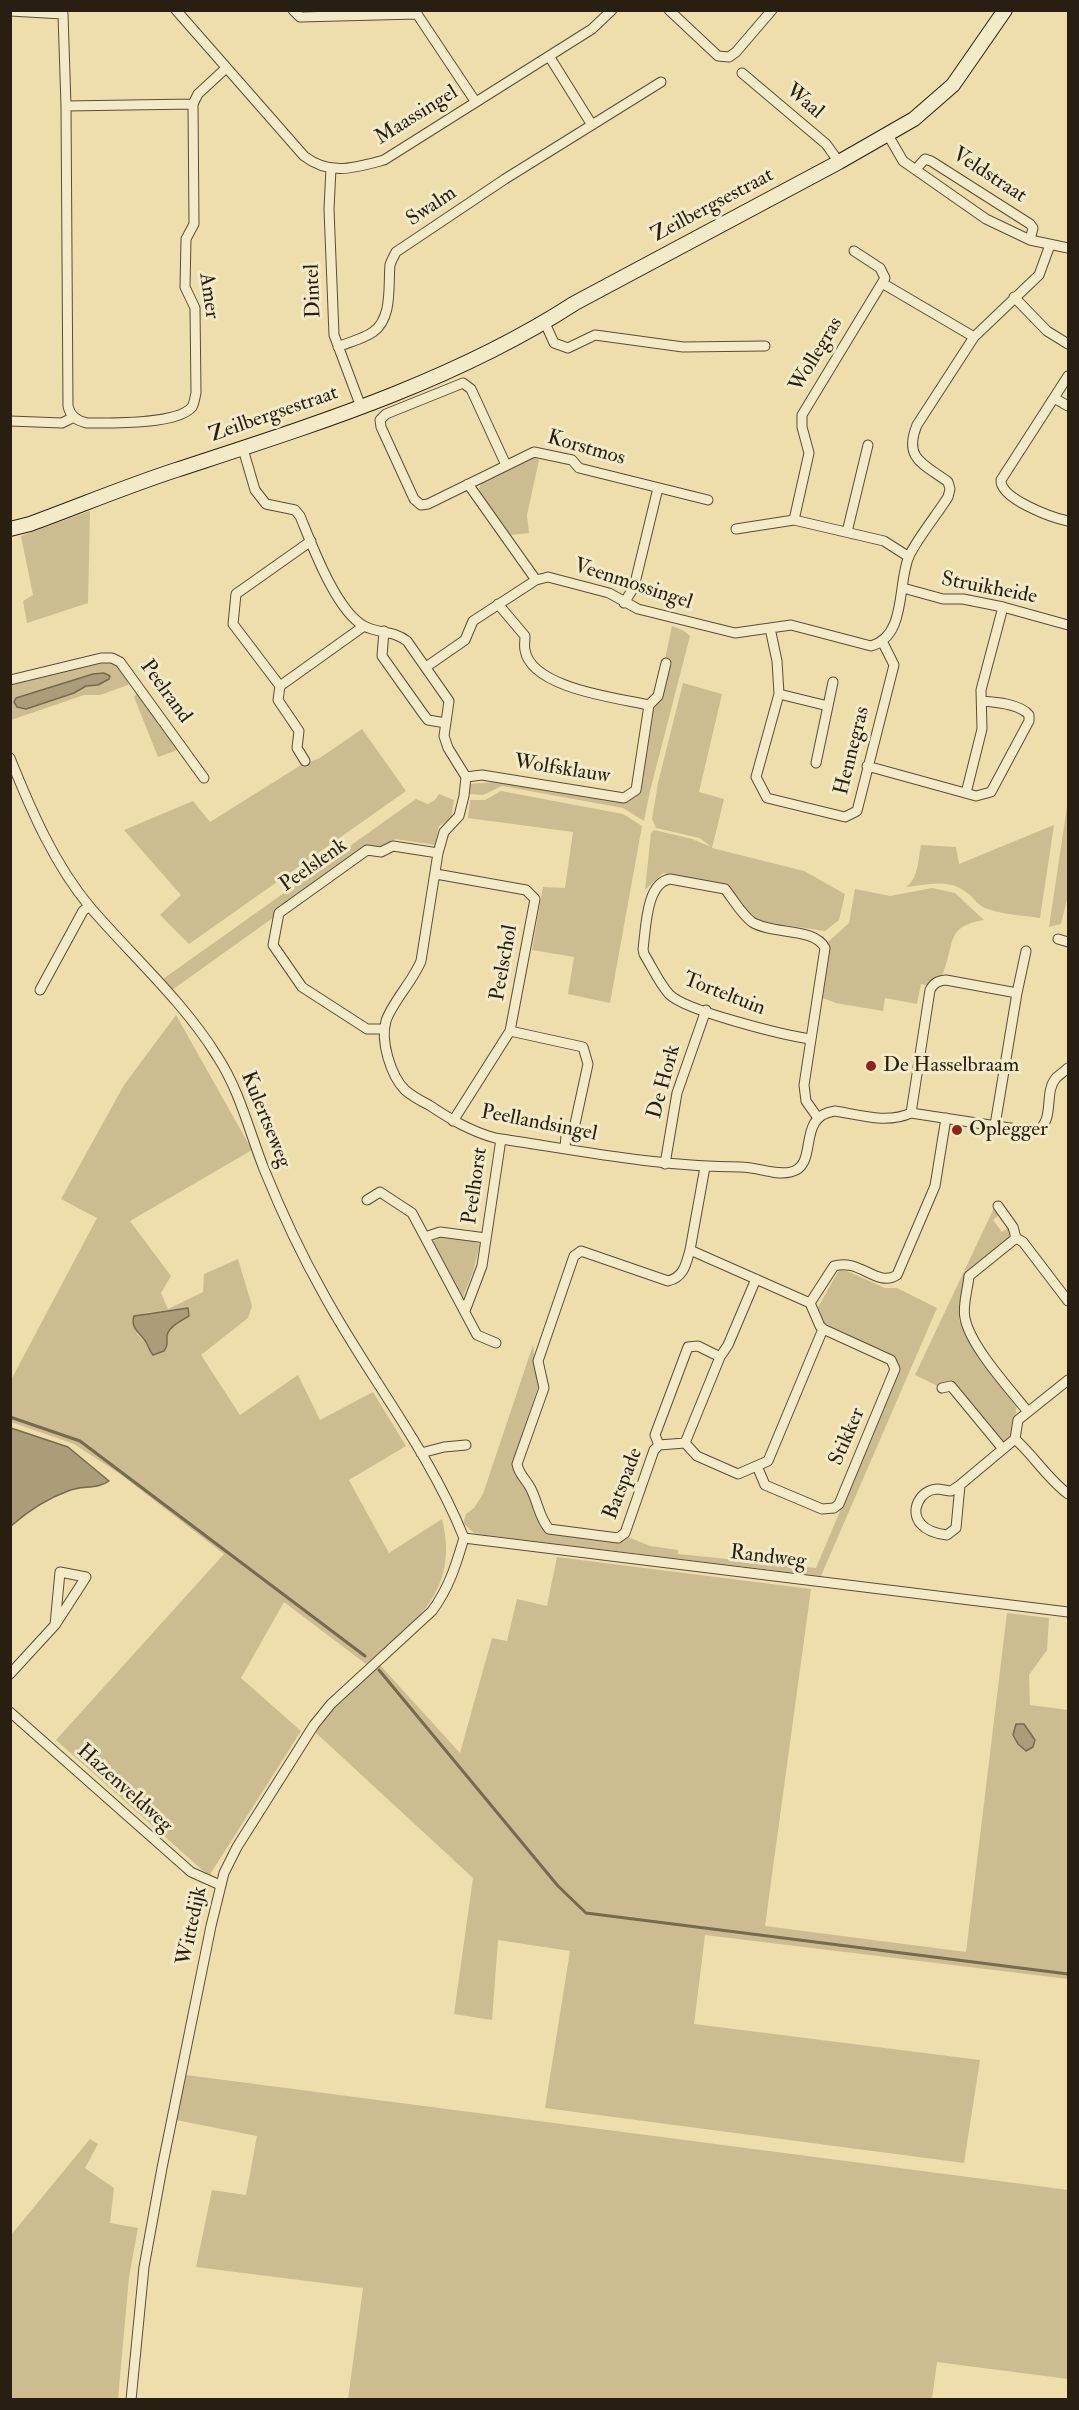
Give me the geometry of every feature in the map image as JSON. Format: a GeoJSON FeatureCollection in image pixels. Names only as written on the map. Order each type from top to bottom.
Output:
{"type":"FeatureCollection","features":[{"type":"Feature","properties":{"kind":"street","name":"Maassingel"},"geometry":{"type":"LineString","coordinates":[[176,10],[225,69],[304,156],[315,164],[331,168],[353,168],[384,160],[592,29],[612,10]]}},
{"type":"Feature","properties":{"kind":"street"},"geometry":{"type":"LineString","coordinates":[[293,10],[300,17],[417,12],[475,101]]}},
{"type":"Feature","properties":{"kind":"street"},"geometry":{"type":"LineString","coordinates":[[669,10],[718,56],[729,57],[772,10]]}},
{"type":"Feature","properties":{"kind":"street","name":"Zeilbergsestraat"},"geometry":{"type":"LineString","coordinates":[[10,529],[30,524],[175,470],[243,449],[361,407],[459,366],[544,322],[914,119],[953,85],[1005,10]]}},
{"type":"Feature","properties":{"kind":"street"},"geometry":{"type":"LineString","coordinates":[[10,11],[63,14],[66,106],[68,406],[74,417]]}},
{"type":"Feature","properties":{"kind":"street"},"geometry":{"type":"LineString","coordinates":[[549,56],[592,124]]}},
{"type":"Feature","properties":{"kind":"street"},"geometry":{"type":"LineString","coordinates":[[66,106],[193,104],[198,94],[225,69]]}},
{"type":"Feature","properties":{"kind":"street","name":"Waal"},"geometry":{"type":"LineString","coordinates":[[742,74],[826,144],[839,162]]}},
{"type":"Feature","properties":{"kind":"street","name":"Swalm"},"geometry":{"type":"LineString","coordinates":[[338,347],[374,332],[380,323],[386,313],[390,264],[396,252],[505,179],[660,82]]}},
{"type":"Feature","properties":{"kind":"street","name":"Amer"},"geometry":{"type":"LineString","coordinates":[[10,421],[62,423],[74,417],[87,423],[151,422],[179,415],[192,407],[196,393],[195,308],[185,287],[186,238],[194,224],[193,104]]}},
{"type":"Feature","properties":{"kind":"street","name":"Veldstraat"},"geometry":{"type":"LineString","coordinates":[[888,135],[903,161],[986,219],[1030,240],[1068,248]]}},
{"type":"Feature","properties":{"kind":"street","name":"Veldstraat"},"geometry":{"type":"LineString","coordinates":[[916,170],[920,162],[925,159],[932,161],[1030,224],[1033,228],[1030,240]]}},
{"type":"Feature","properties":{"kind":"street","name":"Dintel"},"geometry":{"type":"LineString","coordinates":[[331,168],[329,209],[334,335],[361,407]]}},
{"type":"Feature","properties":{"kind":"street"},"geometry":{"type":"LineString","coordinates":[[883,643],[892,630],[909,557],[948,497],[950,489],[948,482],[923,466],[915,457],[912,436],[974,337],[1039,275],[1050,245]]}},
{"type":"Feature","properties":{"kind":"street"},"geometry":{"type":"LineString","coordinates":[[854,251],[880,268],[885,278],[882,283],[974,337]]}},
{"type":"Feature","properties":{"kind":"street","name":"Wollegras"},"geometry":{"type":"LineString","coordinates":[[794,520],[809,453],[802,427],[802,416],[882,283]]}},
{"type":"Feature","properties":{"kind":"street"},"geometry":{"type":"LineString","coordinates":[[1014,297],[1047,331],[1068,344]]}},
{"type":"Feature","properties":{"kind":"street"},"geometry":{"type":"LineString","coordinates":[[544,322],[554,343],[568,348],[596,335],[682,347],[765,346]]}},
{"type":"Feature","properties":{"kind":"street"},"geometry":{"type":"LineString","coordinates":[[1068,376],[1001,480],[1002,488],[1015,498],[1049,517],[1068,521]]}},
{"type":"Feature","properties":{"kind":"street","name":"Korstmos"},"geometry":{"type":"LineString","coordinates":[[506,465],[471,389],[463,383],[386,414],[380,420],[381,427],[414,500],[422,505],[534,452],[572,460],[579,468],[708,500]]}},
{"type":"Feature","properties":{"kind":"street"},"geometry":{"type":"LineString","coordinates":[[1054,398],[1068,406]]}},
{"type":"Feature","properties":{"kind":"street"},"geometry":{"type":"LineString","coordinates":[[847,532],[868,445]]}},
{"type":"Feature","properties":{"kind":"street"},"geometry":{"type":"LineString","coordinates":[[243,449],[255,490],[266,504],[295,510],[330,587],[351,614],[364,626],[398,634],[407,641],[449,701],[444,736],[448,748],[466,777],[459,816],[444,832],[438,853],[421,961],[415,975],[387,1018],[384,1029]]}},
{"type":"Feature","properties":{"kind":"street"},"geometry":{"type":"LineString","coordinates":[[426,667],[465,640],[473,621],[536,580],[468,484]]}},
{"type":"Feature","properties":{"kind":"street"},"geometry":{"type":"LineString","coordinates":[[624,603],[634,587],[658,488]]}},
{"type":"Feature","properties":{"kind":"street"},"geometry":{"type":"LineString","coordinates":[[736,530],[794,520],[884,541],[909,557]]}},
{"type":"Feature","properties":{"kind":"street"},"geometry":{"type":"LineString","coordinates":[[305,761],[297,747],[299,730],[278,700],[280,686],[233,624],[236,594],[310,541]]}},
{"type":"Feature","properties":{"kind":"street","name":"Veenmossingel"},"geometry":{"type":"LineString","coordinates":[[536,580],[548,577],[609,593],[624,603],[657,615],[735,633],[791,625],[872,646],[883,643]]}},
{"type":"Feature","properties":{"kind":"street","name":"Struikheide"},"geometry":{"type":"LineString","coordinates":[[903,588],[942,599],[963,598],[1068,625]]}},
{"type":"Feature","properties":{"kind":"street"},"geometry":{"type":"LineString","coordinates":[[498,604],[525,636],[525,652],[546,678],[565,686],[649,705]]}},
{"type":"Feature","properties":{"kind":"street"},"geometry":{"type":"LineString","coordinates":[[966,793],[982,729],[981,690],[1003,607]]}},
{"type":"Feature","properties":{"kind":"street"},"geometry":{"type":"LineString","coordinates":[[280,686],[364,626]]}},
{"type":"Feature","properties":{"kind":"street","name":"Hennegras"},"geometry":{"type":"LineString","coordinates":[[770,628],[777,661],[779,694],[756,777],[767,798],[845,817],[857,811],[894,665],[883,643]]}},
{"type":"Feature","properties":{"kind":"street"},"geometry":{"type":"LineString","coordinates":[[384,631],[382,656],[428,720],[446,723]]}},
{"type":"Feature","properties":{"kind":"street","name":"Peelrand"},"geometry":{"type":"LineString","coordinates":[[10,680],[101,658],[112,658],[120,662],[204,778]]}},
{"type":"Feature","properties":{"kind":"street","name":"Wolfsklauw"},"geometry":{"type":"LineString","coordinates":[[466,777],[482,775],[624,798],[636,790],[649,705],[658,696],[666,663]]}},
{"type":"Feature","properties":{"kind":"street","name":"Hennegras"},"geometry":{"type":"LineString","coordinates":[[816,763],[833,682]]}},
{"type":"Feature","properties":{"kind":"street","name":"Hennegras"},"geometry":{"type":"LineString","coordinates":[[779,694],[828,706]]}},
{"type":"Feature","properties":{"kind":"street"},"geometry":{"type":"LineString","coordinates":[[867,766],[976,796],[991,792],[1029,721],[1029,715],[1025,710],[982,701]]}},
{"type":"Feature","properties":{"kind":"street","name":"Kulertseweg"},"geometry":{"type":"LineString","coordinates":[[10,758],[38,822],[70,880],[89,906],[189,1017],[217,1055],[237,1091],[264,1169],[323,1294],[445,1494],[464,1538]]}},
{"type":"Feature","properties":{"kind":"street","name":"Peelslenk"},"geometry":{"type":"LineString","coordinates":[[384,1029],[367,1029],[302,987],[273,945],[279,913],[367,850],[381,852],[393,846],[438,853]]}},
{"type":"Feature","properties":{"kind":"street","name":"Peelschol"},"geometry":{"type":"LineString","coordinates":[[436,874],[526,890],[535,899],[510,1031],[453,1121]]}},
{"type":"Feature","properties":{"kind":"street","name":"Torteltuin"},"geometry":{"type":"LineString","coordinates":[[810,1039],[777,1034],[706,1011],[675,999],[668,993],[644,954],[650,899],[655,886],[662,880],[670,879],[725,889],[750,921],[765,928],[815,936],[822,942],[825,948],[804,1085],[806,1101],[818,1118]]}},
{"type":"Feature","properties":{"kind":"street"},"geometry":{"type":"LineString","coordinates":[[40,990],[83,911],[89,906]]}},
{"type":"Feature","properties":{"kind":"street"},"geometry":{"type":"LineString","coordinates":[[1058,939],[1068,942]]}},
{"type":"Feature","properties":{"kind":"street"},"geometry":{"type":"LineString","coordinates":[[995,1125],[1026,951]]}},
{"type":"Feature","properties":{"kind":"street"},"geometry":{"type":"LineString","coordinates":[[911,1113],[930,990],[933,985],[938,980],[946,980],[1017,993]]}},
{"type":"Feature","properties":{"kind":"street","name":"De Hork"},"geometry":{"type":"LineString","coordinates":[[664,1164],[677,1093],[706,1011]]}},
{"type":"Feature","properties":{"kind":"street","name":"Peellandsingel"},"geometry":{"type":"LineString","coordinates":[[384,1029],[386,1048],[395,1078],[406,1091],[476,1133],[501,1139],[664,1164],[743,1167],[792,1172],[800,1168],[805,1160],[812,1125],[818,1118]]}},
{"type":"Feature","properties":{"kind":"street"},"geometry":{"type":"LineString","coordinates":[[510,1031],[583,1047],[588,1064],[575,1124],[566,1135],[565,1148]]}},
{"type":"Feature","properties":{"kind":"street"},"geometry":{"type":"LineString","coordinates":[[818,1118],[827,1112],[835,1111],[887,1119],[898,1119],[911,1113],[995,1125],[1030,1133],[1042,1128],[1046,1122],[1052,1085],[1056,1078],[1068,1068]]}},
{"type":"Feature","properties":{"kind":"street"},"geometry":{"type":"LineString","coordinates":[[810,1304],[834,1266],[843,1263],[851,1264],[884,1279],[897,1275],[935,1186],[946,1118]]}},
{"type":"Feature","properties":{"kind":"street","name":"Peelhorst"},"geometry":{"type":"LineString","coordinates":[[465,1311],[482,1266],[501,1139]]}},
{"type":"Feature","properties":{"kind":"street"},"geometry":{"type":"LineString","coordinates":[[705,1167],[690,1250],[756,1279],[810,1304],[823,1329],[768,1461],[738,1474],[697,1456],[685,1443],[720,1357],[728,1345],[756,1279]]}},
{"type":"Feature","properties":{"kind":"street"},"geometry":{"type":"LineString","coordinates":[[367,1200],[380,1192],[412,1213],[477,1335],[496,1344]]}},
{"type":"Feature","properties":{"kind":"street"},"geometry":{"type":"LineString","coordinates":[[998,1206],[1013,1227],[1016,1238],[1023,1242],[1068,1301]]}},
{"type":"Feature","properties":{"kind":"street","name":"Peelhorst"},"geometry":{"type":"LineString","coordinates":[[425,1237],[440,1232],[486,1238]]}},
{"type":"Feature","properties":{"kind":"street"},"geometry":{"type":"LineString","coordinates":[[1016,1238],[969,1276],[964,1315],[977,1346],[1028,1412]]}},
{"type":"Feature","properties":{"kind":"street","name":"Batspade"},"geometry":{"type":"LineString","coordinates":[[685,1443],[659,1445],[654,1450],[625,1533],[618,1538],[549,1529],[542,1521],[530,1487],[519,1473],[517,1464],[544,1388],[538,1361],[574,1256],[581,1251],[668,1281],[676,1279],[683,1272],[690,1250]]}},
{"type":"Feature","properties":{"kind":"street","name":"Stikker"},"geometry":{"type":"LineString","coordinates":[[757,1466],[765,1485],[822,1509],[834,1508],[839,1504],[895,1370],[891,1360],[823,1329]]}},
{"type":"Feature","properties":{"kind":"street"},"geometry":{"type":"LineString","coordinates":[[659,1445],[655,1435],[688,1347],[698,1346],[720,1357]]}},
{"type":"Feature","properties":{"kind":"street"},"geometry":{"type":"LineString","coordinates":[[960,1485],[956,1528],[947,1535],[938,1534],[921,1525],[916,1516],[916,1506],[927,1491],[936,1489],[951,1491],[960,1485],[1016,1438],[1017,1420],[1068,1380]]}},
{"type":"Feature","properties":{"kind":"street"},"geometry":{"type":"LineString","coordinates":[[942,1388],[951,1386],[1003,1449]]}},
{"type":"Feature","properties":{"kind":"street"},"geometry":{"type":"LineString","coordinates":[[1016,1438],[1051,1480],[1068,1494]]}},
{"type":"Feature","properties":{"kind":"street"},"geometry":{"type":"LineString","coordinates":[[421,1453],[444,1447],[466,1445]]}},
{"type":"Feature","properties":{"kind":"street","name":"Randweg"},"geometry":{"type":"LineString","coordinates":[[464,1538],[1068,1612]]}},
{"type":"Feature","properties":{"kind":"street","name":"Wittedijk"},"geometry":{"type":"LineString","coordinates":[[131,2400],[144,2267],[179,2079],[220,1885],[237,1847],[314,1725],[331,1704],[381,1661],[432,1611],[441,1599],[455,1570],[464,1538]]}},
{"type":"Feature","properties":{"kind":"street"},"geometry":{"type":"LineString","coordinates":[[10,1674],[55,1624],[86,1577],[60,1572],[55,1624]]}},
{"type":"Feature","properties":{"kind":"street","name":"Hazenveldweg"},"geometry":{"type":"LineString","coordinates":[[10,1712],[191,1872],[220,1885]]}},
{"type":"Feature","properties":{"kind":"shaded area"},"geometry":{"type":"Polygon","coordinates":[[[535,457],[539,460],[527,515],[529,533],[511,535],[479,491],[481,481],[535,457]]]}},
{"type":"Feature","properties":{"kind":"shaded area"},"geometry":{"type":"Polygon","coordinates":[[[90,511],[88,603],[27,623],[23,601],[33,595],[21,536],[90,511]]]}},
{"type":"Feature","properties":{"kind":"shaded area"},"geometry":{"type":"Polygon","coordinates":[[[672,626],[690,636],[644,821],[623,808],[502,786],[483,795],[468,794],[469,784],[494,782],[626,803],[640,792],[654,705],[656,701],[662,699],[670,661],[665,659],[672,626]]]}},
{"type":"Feature","properties":{"kind":"shaded area"},"geometry":{"type":"Polygon","coordinates":[[[108,662],[118,665],[129,678],[128,685],[100,695],[84,695],[11,720],[10,683],[108,662]],[[100,673],[16,698],[14,702],[17,707],[26,709],[86,686],[98,685],[100,673]]]}},
{"type":"Feature","properties":{"kind":"shaded area"},"geometry":{"type":"Polygon","coordinates":[[[104,673],[110,676],[109,679],[98,685],[86,686],[74,693],[26,709],[17,707],[14,702],[16,698],[93,674],[104,673]]]}},
{"type":"Feature","properties":{"kind":"shaded area"},"geometry":{"type":"Polygon","coordinates":[[[683,683],[722,694],[699,792],[724,799],[712,848],[804,871],[845,894],[839,920],[825,931],[751,918],[729,887],[663,873],[645,890],[651,833],[654,830],[692,839],[711,847],[700,838],[656,828],[652,819],[658,783],[683,683]]]}},
{"type":"Feature","properties":{"kind":"shaded area"},"geometry":{"type":"Polygon","coordinates":[[[137,693],[180,749],[158,757],[134,697],[137,693]]]}},
{"type":"Feature","properties":{"kind":"shaded area"},"geometry":{"type":"Polygon","coordinates":[[[362,729],[406,791],[189,944],[160,915],[181,895],[124,830],[193,801],[210,822],[301,765],[320,758],[362,729]]]}},
{"type":"Feature","properties":{"kind":"shaded area"},"geometry":{"type":"Polygon","coordinates":[[[501,791],[623,814],[642,826],[610,1003],[568,994],[574,957],[532,950],[543,887],[565,888],[573,832],[468,818],[470,800],[485,800],[501,791]]]}},
{"type":"Feature","properties":{"kind":"shaded area"},"geometry":{"type":"Polygon","coordinates":[[[439,794],[454,800],[451,819],[439,826],[435,845],[395,839],[385,847],[368,845],[276,910],[274,917],[172,990],[163,979],[416,799],[428,804],[439,794]]]}},
{"type":"Feature","properties":{"kind":"shaded area"},"geometry":{"type":"Polygon","coordinates":[[[1068,800],[1068,895],[1061,924],[1049,927],[1068,800]]]}},
{"type":"Feature","properties":{"kind":"shaded area"},"geometry":{"type":"Polygon","coordinates":[[[1054,825],[1040,918],[1000,913],[984,908],[966,892],[952,885],[937,883],[906,887],[916,873],[921,845],[956,847],[959,864],[1054,825]]]}},
{"type":"Feature","properties":{"kind":"shaded area"},"geometry":{"type":"Polygon","coordinates":[[[932,888],[955,893],[984,920],[963,927],[957,932],[953,938],[943,973],[930,986],[921,984],[917,1004],[885,998],[883,1011],[836,1003],[820,997],[828,942],[849,923],[855,889],[890,896],[932,888]]]}},
{"type":"Feature","properties":{"kind":"shaded area"},"geometry":{"type":"Polygon","coordinates":[[[176,1015],[252,1150],[130,1221],[171,1276],[161,1293],[168,1309],[203,1292],[204,1274],[238,1259],[252,1306],[248,1318],[201,1355],[240,1415],[298,1375],[320,1420],[373,1392],[406,1446],[349,1480],[389,1553],[442,1519],[446,1544],[445,1566],[439,1586],[429,1603],[401,1634],[366,1664],[284,1602],[241,1678],[301,1731],[209,1876],[56,1740],[224,1554],[120,1474],[74,1444],[11,1422],[11,1380],[97,1218],[61,1199],[124,1085],[176,1015]],[[188,1308],[145,1313],[132,1321],[137,1334],[148,1348],[168,1342],[167,1334],[170,1329],[189,1317],[188,1308]]]}},
{"type":"Feature","properties":{"kind":"shaded area"},"geometry":{"type":"Polygon","coordinates":[[[994,1208],[999,1215],[993,1220],[1002,1232],[1008,1228],[1009,1237],[965,1276],[959,1320],[1017,1403],[1013,1436],[1003,1446],[952,1380],[940,1387],[915,1375],[994,1208]]]}},
{"type":"Feature","properties":{"kind":"shaded area"},"geometry":{"type":"Polygon","coordinates":[[[444,1236],[480,1244],[473,1272],[463,1297],[433,1241],[444,1236]]]}},
{"type":"Feature","properties":{"kind":"shaded area"},"geometry":{"type":"Polygon","coordinates":[[[839,1270],[847,1271],[885,1288],[897,1288],[937,1308],[821,1576],[484,1535],[474,1533],[463,1523],[466,1514],[474,1508],[483,1494],[533,1345],[538,1387],[514,1459],[545,1526],[573,1535],[621,1542],[628,1537],[650,1546],[678,1550],[678,1554],[816,1568],[900,1369],[893,1357],[886,1352],[823,1326],[817,1309],[839,1270]]]}},
{"type":"Feature","properties":{"kind":"shaded area"},"geometry":{"type":"Polygon","coordinates":[[[188,1308],[189,1316],[175,1325],[168,1333],[164,1351],[153,1355],[134,1327],[134,1316],[188,1308]]]}},
{"type":"Feature","properties":{"kind":"shaded area"},"geometry":{"type":"Polygon","coordinates":[[[11,1428],[68,1447],[109,1481],[100,1486],[73,1489],[60,1494],[24,1515],[11,1526],[11,1428]]]}},
{"type":"Feature","properties":{"kind":"shaded area"},"geometry":{"type":"Polygon","coordinates":[[[557,1557],[811,1589],[765,1926],[966,1952],[1007,1613],[1049,1618],[1047,1650],[1029,1675],[1030,1705],[1068,1710],[1068,1979],[705,1935],[694,2024],[980,2060],[964,2163],[545,2108],[570,1951],[498,1940],[492,2020],[454,2014],[473,1878],[315,1732],[340,1701],[379,1664],[460,1753],[492,1638],[507,1641],[517,1599],[547,1606],[557,1557]]]}},
{"type":"Feature","properties":{"kind":"shaded area"},"geometry":{"type":"Polygon","coordinates":[[[1016,1724],[1024,1724],[1035,1740],[1033,1747],[1026,1751],[1013,1735],[1016,1724]]]}},
{"type":"Feature","properties":{"kind":"shaded area"},"geometry":{"type":"Polygon","coordinates":[[[186,2075],[1068,2190],[1068,2379],[937,2362],[932,2399],[348,2399],[363,2288],[196,2267],[212,2190],[246,2195],[257,2136],[176,2120],[186,2075]]]}},
{"type":"Feature","properties":{"kind":"shaded area"},"geometry":{"type":"Polygon","coordinates":[[[90,2139],[98,2144],[85,2168],[114,2188],[110,2223],[138,2228],[129,2277],[118,2399],[11,2399],[11,2235],[90,2139]]]}},
{"type":"Feature","properties":{"kind":"waterway"},"geometry":{"type":"LineString","coordinates":[[10,1417],[80,1441],[365,1656]]}},
{"type":"Feature","properties":{"kind":"waterway"},"geometry":{"type":"LineString","coordinates":[[379,1670],[558,1886],[586,1913],[1068,1974]]}},
{"type":"Feature","properties":{"kind":"place","name":"De Hasselbraam"},"geometry":{"type":"Point","coordinates":[871,1066]}},
{"type":"Feature","properties":{"kind":"place","name":"Oplegger"},"geometry":{"type":"Point","coordinates":[957,1130]}}]}
